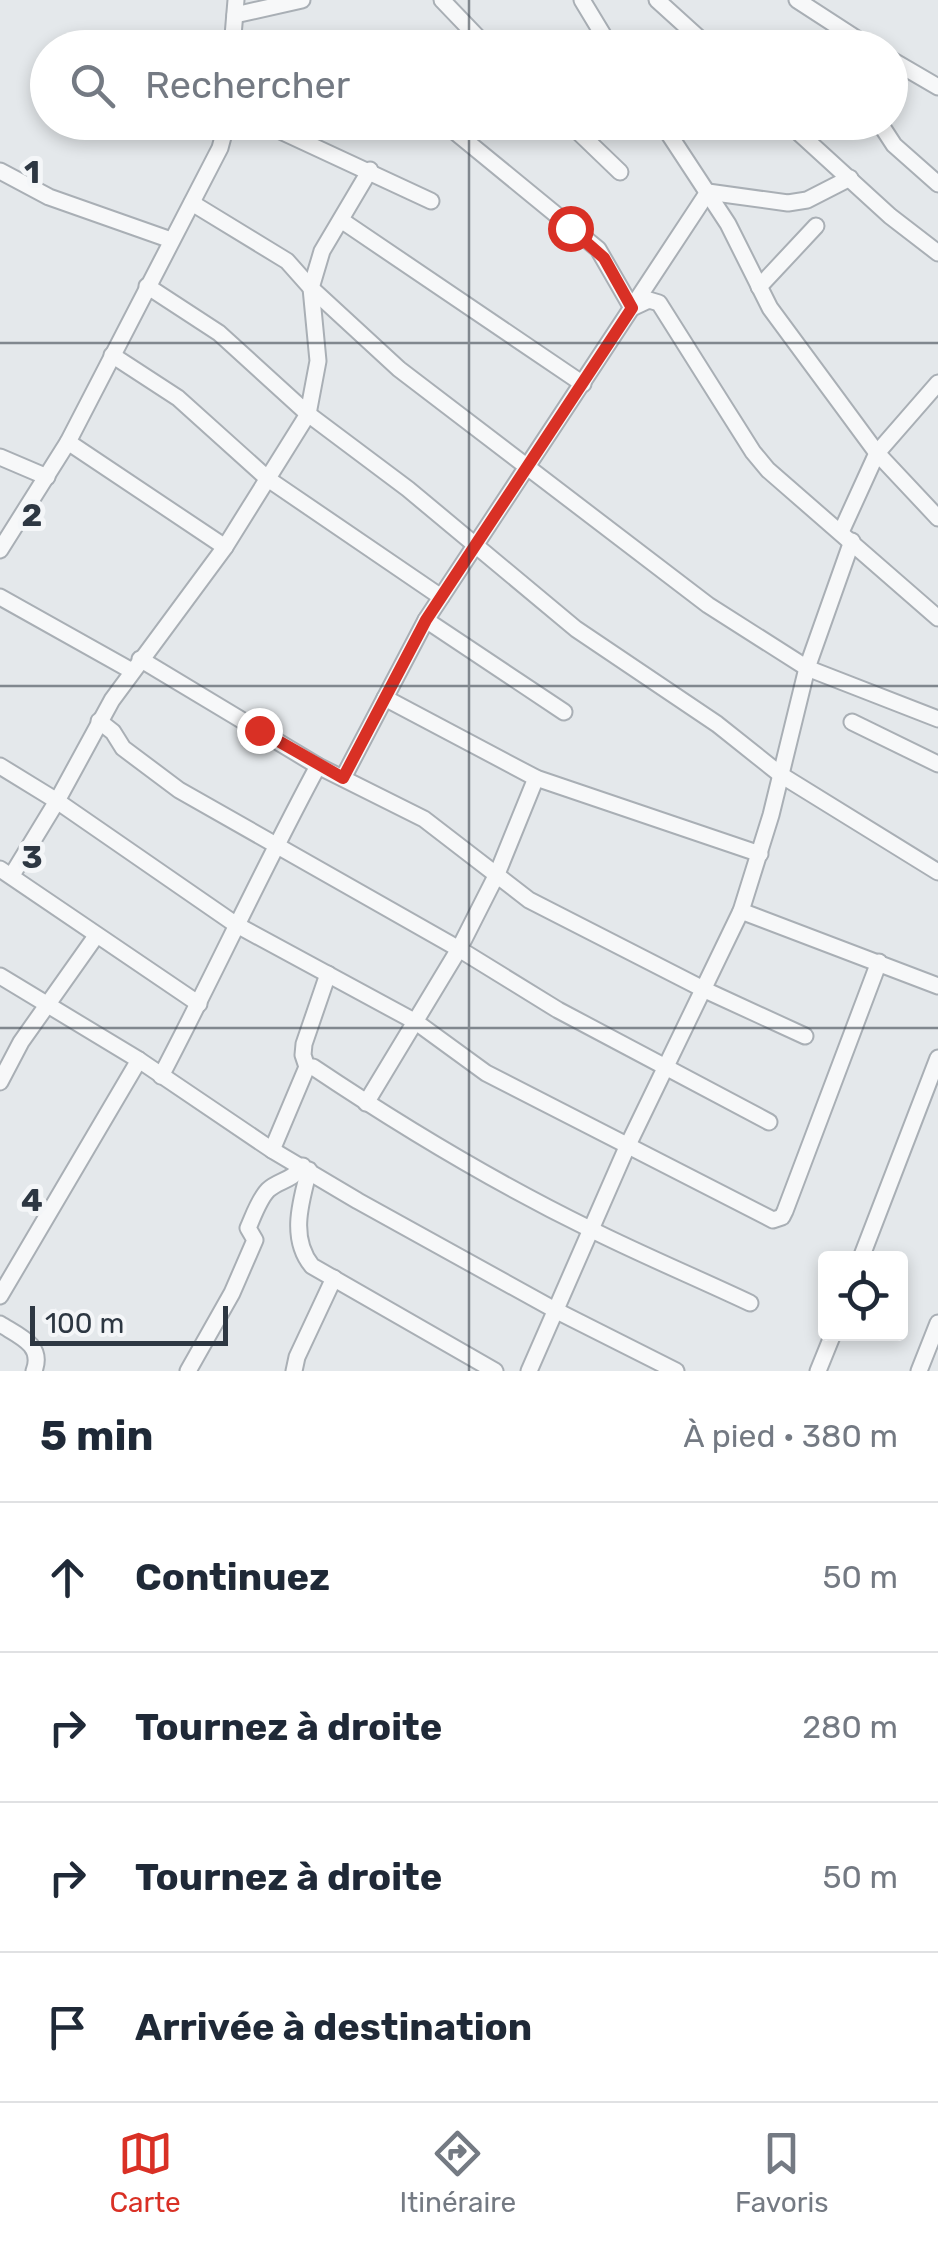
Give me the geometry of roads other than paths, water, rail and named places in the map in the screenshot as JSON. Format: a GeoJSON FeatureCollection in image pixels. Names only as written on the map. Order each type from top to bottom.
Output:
{"type":"FeatureCollection","features":[{"type":"Feature","properties":{"kind":"street"},"geometry":{"type":"LineString","coordinates":[[236,8],[302,0]]}},
{"type":"Feature","properties":{"kind":"street"},"geometry":{"type":"LineString","coordinates":[[442,0],[471,30]]}},
{"type":"Feature","properties":{"kind":"street"},"geometry":{"type":"LineString","coordinates":[[582,0],[600,30]]}},
{"type":"Feature","properties":{"kind":"street"},"geometry":{"type":"LineString","coordinates":[[657,0],[690,30]]}},
{"type":"Feature","properties":{"kind":"street"},"geometry":{"type":"LineString","coordinates":[[797,0],[843,30]]}},
{"type":"Feature","properties":{"kind":"street"},"geometry":{"type":"LineString","coordinates":[[908,71],[938,87]]}},
{"type":"Feature","properties":{"kind":"street"},"geometry":{"type":"LineString","coordinates":[[0,550],[68,442],[222,140]]}},
{"type":"Feature","properties":{"kind":"street"},"geometry":{"type":"LineString","coordinates":[[302,140],[430,201]]}},
{"type":"Feature","properties":{"kind":"street"},"geometry":{"type":"LineString","coordinates":[[465,140],[598,249],[632,308]]}},
{"type":"Feature","properties":{"kind":"street"},"geometry":{"type":"LineString","coordinates":[[587,140],[620,172]]}},
{"type":"Feature","properties":{"kind":"street"},"geometry":{"type":"LineString","coordinates":[[673,140],[708,192],[786,330],[877,453],[938,518]]}},
{"type":"Feature","properties":{"kind":"street"},"geometry":{"type":"LineString","coordinates":[[807,140],[890,216],[938,253]]}},
{"type":"Feature","properties":{"kind":"street"},"geometry":{"type":"LineString","coordinates":[[891,140],[938,184]]}},
{"type":"Feature","properties":{"kind":"street"},"geometry":{"type":"LineString","coordinates":[[199,1004],[6,872],[58,801],[98,721],[225,547],[308,414],[318,361],[311,288],[322,251],[370,170]]}},
{"type":"Feature","properties":{"kind":"street"},"geometry":{"type":"LineString","coordinates":[[0,171],[50,197],[172,240]]}},
{"type":"Feature","properties":{"kind":"street"},"geometry":{"type":"LineString","coordinates":[[708,192],[788,203],[807,200],[850,178]]}},
{"type":"Feature","properties":{"kind":"street"},"geometry":{"type":"LineString","coordinates":[[343,778],[426,620],[708,192]]}},
{"type":"Feature","properties":{"kind":"street"},"geometry":{"type":"LineString","coordinates":[[192,203],[287,261],[372,347],[708,604],[807,668],[938,720]]}},
{"type":"Feature","properties":{"kind":"street"},"geometry":{"type":"LineString","coordinates":[[341,220],[583,384]]}},
{"type":"Feature","properties":{"kind":"street"},"geometry":{"type":"LineString","coordinates":[[759,287],[816,226]]}},
{"type":"Feature","properties":{"kind":"street"},"geometry":{"type":"LineString","coordinates":[[147,286],[218,332],[308,414],[408,490],[576,629],[716,724],[781,775],[938,872]]}},
{"type":"Feature","properties":{"kind":"street"},"geometry":{"type":"LineString","coordinates":[[632,308],[649,300],[658,303],[753,452],[802,502],[938,618]]}},
{"type":"Feature","properties":{"kind":"street"},"geometry":{"type":"LineString","coordinates":[[112,355],[178,398],[268,479],[440,598]]}},
{"type":"Feature","properties":{"kind":"street"},"geometry":{"type":"LineString","coordinates":[[529,1371],[627,1147],[742,911],[807,668],[877,453],[938,383]]}},
{"type":"Feature","properties":{"kind":"street"},"geometry":{"type":"LineString","coordinates":[[68,442],[225,547]]}},
{"type":"Feature","properties":{"kind":"street"},"geometry":{"type":"LineString","coordinates":[[0,457],[46,477]]}},
{"type":"Feature","properties":{"kind":"street"},"geometry":{"type":"LineString","coordinates":[[0,597],[424,819],[543,908],[805,1036]]}},
{"type":"Feature","properties":{"kind":"street"},"geometry":{"type":"LineString","coordinates":[[426,620],[564,712]]}},
{"type":"Feature","properties":{"kind":"street"},"geometry":{"type":"LineString","coordinates":[[385,698],[536,778],[760,854]]}},
{"type":"Feature","properties":{"kind":"street"},"geometry":{"type":"LineString","coordinates":[[98,721],[113,732],[123,748],[179,790],[459,949],[558,1010],[769,1122]]}},
{"type":"Feature","properties":{"kind":"street"},"geometry":{"type":"LineString","coordinates":[[852,722],[938,764]]}},
{"type":"Feature","properties":{"kind":"street"},"geometry":{"type":"LineString","coordinates":[[0,766],[58,801],[235,924],[416,1022],[486,1073],[773,1220],[782,1217],[879,962]]}},
{"type":"Feature","properties":{"kind":"street"},"geometry":{"type":"LineString","coordinates":[[161,1076],[318,766]]}},
{"type":"Feature","properties":{"kind":"street"},"geometry":{"type":"LineString","coordinates":[[366,1103],[459,949],[497,874],[536,778]]}},
{"type":"Feature","properties":{"kind":"street"},"geometry":{"type":"LineString","coordinates":[[742,911],[938,986]]}},
{"type":"Feature","properties":{"kind":"street"},"geometry":{"type":"LineString","coordinates":[[1,1077],[96,936]]}},
{"type":"Feature","properties":{"kind":"street"},"geometry":{"type":"LineString","coordinates":[[272,1150],[307,1066],[304,1044],[328,974]]}},
{"type":"Feature","properties":{"kind":"street"},"geometry":{"type":"LineString","coordinates":[[0,976],[358,1201],[676,1371]]}},
{"type":"Feature","properties":{"kind":"street"},"geometry":{"type":"LineString","coordinates":[[864,1251],[938,1058]]}},
{"type":"Feature","properties":{"kind":"street"},"geometry":{"type":"LineString","coordinates":[[0,1296],[139,1060]]}},
{"type":"Feature","properties":{"kind":"street"},"geometry":{"type":"LineString","coordinates":[[307,1066],[590,1229],[750,1303]]}},
{"type":"Feature","properties":{"kind":"street"},"geometry":{"type":"LineString","coordinates":[[306,1168],[299,1210],[300,1244],[312,1266],[495,1371]]}},
{"type":"Feature","properties":{"kind":"street"},"geometry":{"type":"LineString","coordinates":[[188,1371],[232,1293],[256,1240],[248,1228],[268,1190],[306,1168]]}},
{"type":"Feature","properties":{"kind":"street"},"geometry":{"type":"LineString","coordinates":[[294,1371],[334,1278]]}},
{"type":"Feature","properties":{"kind":"street"},"geometry":{"type":"LineString","coordinates":[[0,1324],[34,1349],[38,1361],[34,1371]]}},
{"type":"Feature","properties":{"kind":"street"},"geometry":{"type":"LineString","coordinates":[[919,1371],[936,1331]]}},
{"type":"Feature","properties":{"kind":"street"},"geometry":{"type":"LineString","coordinates":[[818,1371],[830,1341]]}}]}
